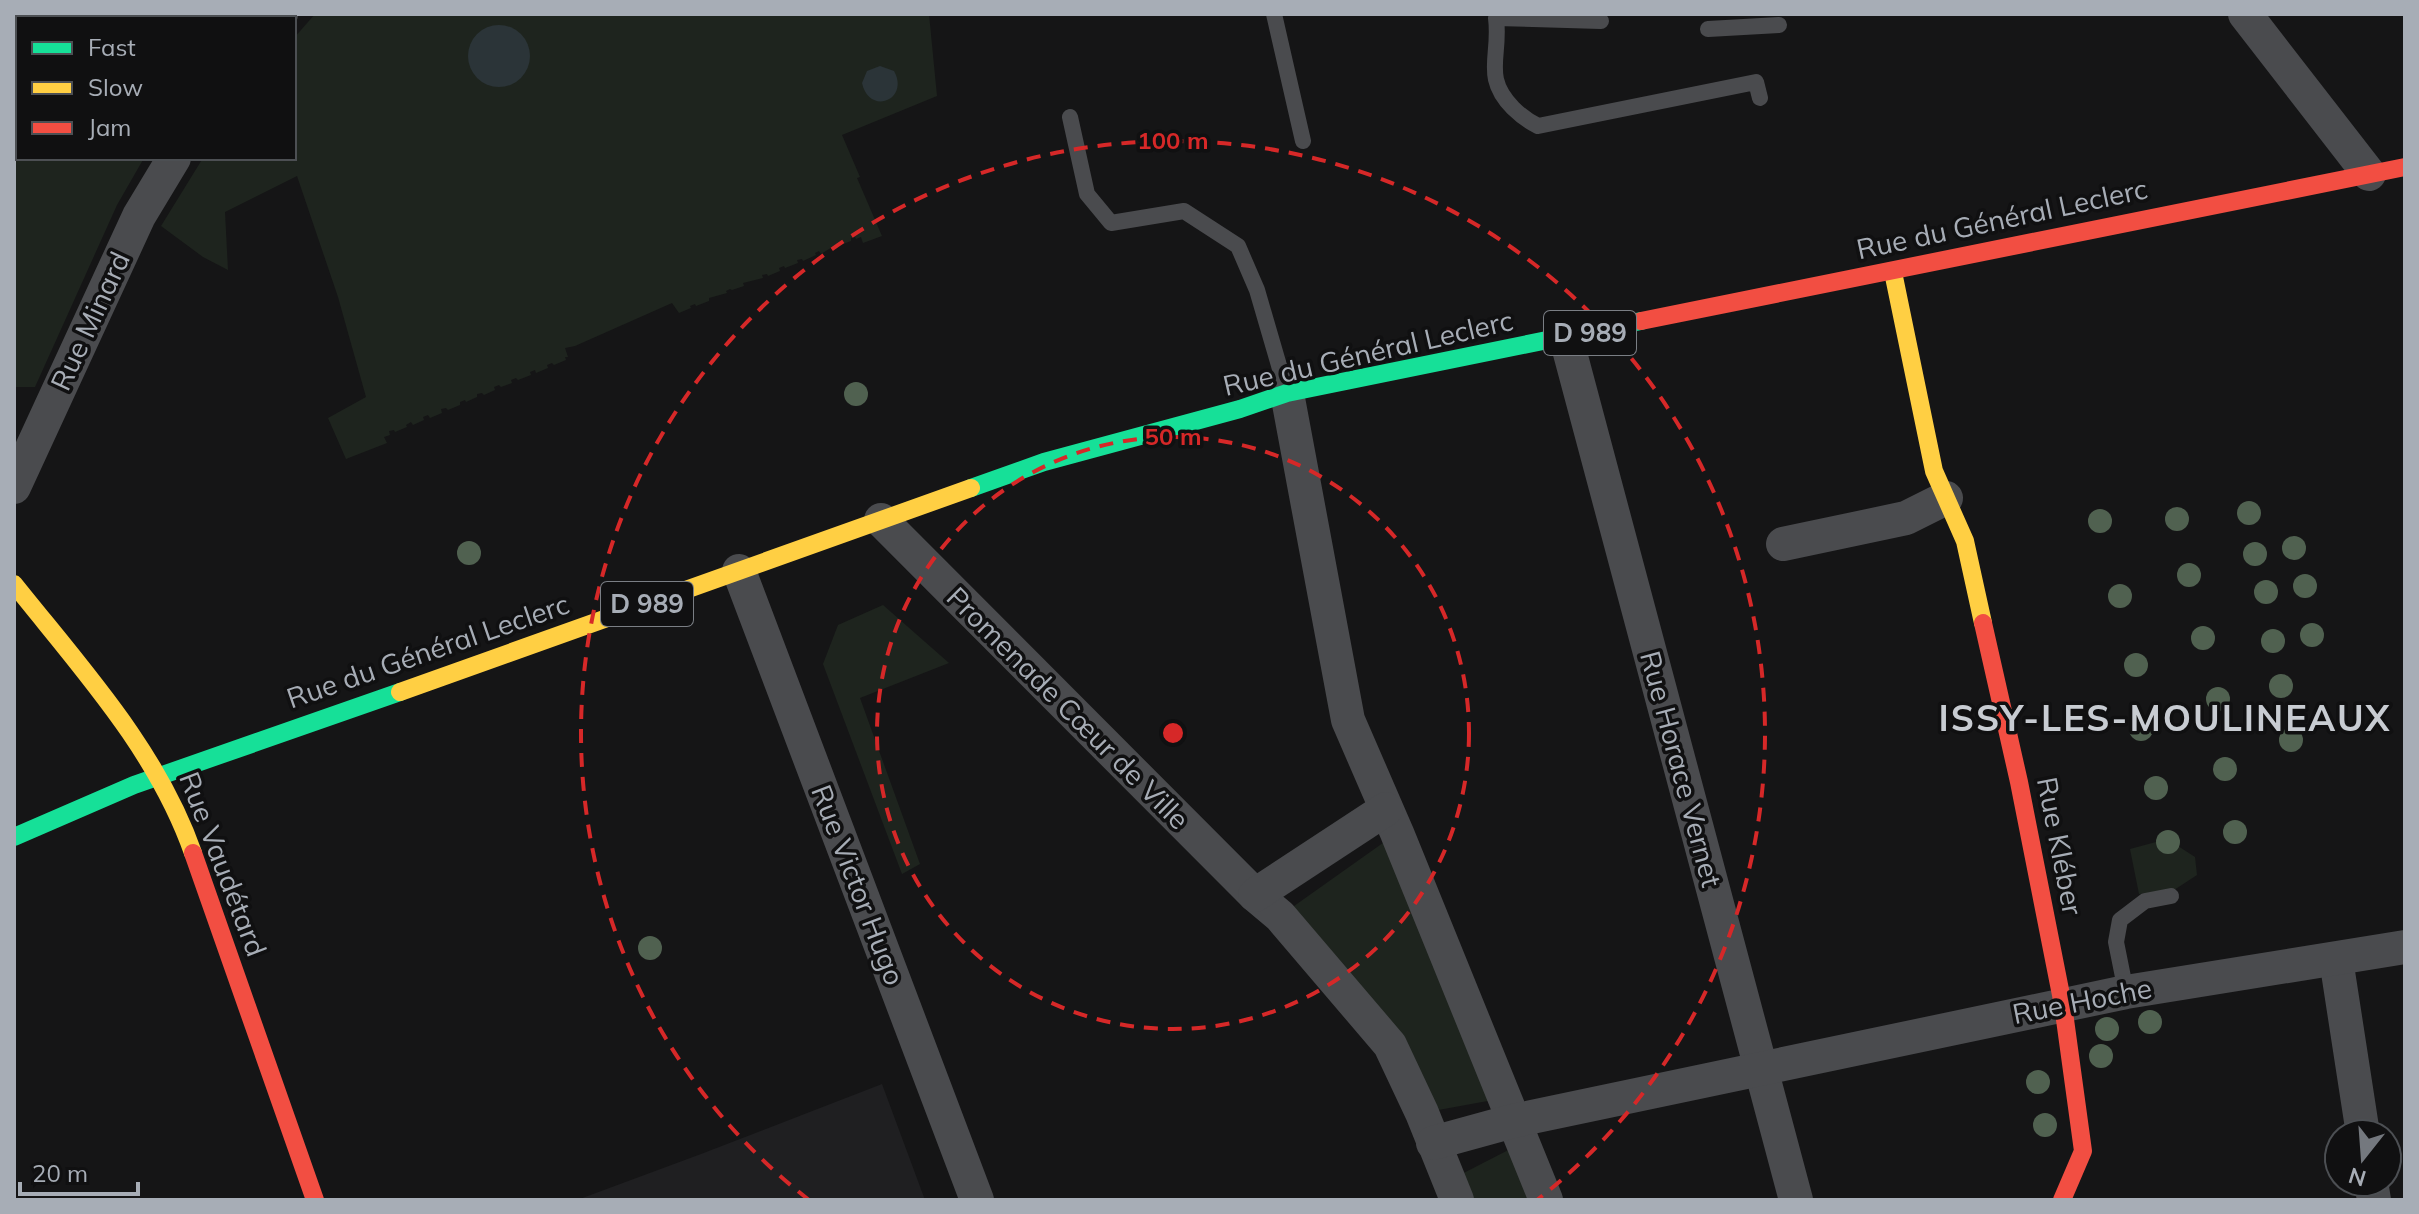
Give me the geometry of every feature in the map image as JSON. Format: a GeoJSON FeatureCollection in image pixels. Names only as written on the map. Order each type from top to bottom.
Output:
{"type":"FeatureCollection","features":[{"type":"Feature","properties":{"kind":"main road","name":"Rue du Général Leclerc"},"geometry":{"type":"LineString","coordinates":[[14,837],[134,785],[1044,462],[1240,409],[1287,393],[2405,167]]}},
{"type":"Feature","properties":{"kind":"main road","name":"Rue Kléber"},"geometry":{"type":"LineString","coordinates":[[1900,270],[1934,471],[1965,541],[2019,782],[2063,1005],[2083,1151],[2062,1200]]}},
{"type":"Feature","properties":{"kind":"main road","name":"Rue Vaudétard"},"geometry":{"type":"LineString","coordinates":[[14,584],[162,777],[180,816],[315,1200]]}},
{"type":"Feature","properties":{"kind":"street"},"geometry":{"type":"LineString","coordinates":[[2245,14],[2369,174]]}},
{"type":"Feature","properties":{"kind":"street","name":"Rue Minard"},"geometry":{"type":"LineString","coordinates":[[14,487],[139,216],[173,160]]}},
{"type":"Feature","properties":{"kind":"street","name":"Rue Horace Vernet"},"geometry":{"type":"LineString","coordinates":[[1566,338],[1796,1200]]}},
{"type":"Feature","properties":{"kind":"street"},"geometry":{"type":"LineString","coordinates":[[1287,393],[1348,720],[1546,1200]]}},
{"type":"Feature","properties":{"kind":"street"},"geometry":{"type":"LineString","coordinates":[[1783,544],[1906,518],[1946,498]]}},
{"type":"Feature","properties":{"kind":"street","name":"Promenade Cœur de Ville"},"geometry":{"type":"LineString","coordinates":[[881,520],[1255,895],[1280,916],[1390,1045],[1457,1200]]}},
{"type":"Feature","properties":{"kind":"street","name":"Rue Victor Hugo"},"geometry":{"type":"LineString","coordinates":[[739,571],[977,1200]]}},
{"type":"Feature","properties":{"kind":"street"},"geometry":{"type":"LineString","coordinates":[[1255,895],[1386,809]]}},
{"type":"Feature","properties":{"kind":"street","name":"Rue Hoche"},"geometry":{"type":"LineString","coordinates":[[1761,1067],[2126,992],[2405,947]]}},
{"type":"Feature","properties":{"kind":"street"},"geometry":{"type":"LineString","coordinates":[[2336,959],[2361,1118]]}},
{"type":"Feature","properties":{"kind":"street"},"geometry":{"type":"LineString","coordinates":[[1433,1143],[1513,1121],[1761,1067]]}},
{"type":"Feature","properties":{"kind":"lane"},"geometry":{"type":"LineString","coordinates":[[1274,14],[1303,141]]}},
{"type":"Feature","properties":{"kind":"lane"},"geometry":{"type":"LineString","coordinates":[[1601,21],[1497,15],[1494,74],[1500,95],[1526,121],[1538,126],[1756,82],[1760,98]]}},
{"type":"Feature","properties":{"kind":"lane"},"geometry":{"type":"LineString","coordinates":[[1708,29],[1779,25]]}},
{"type":"Feature","properties":{"kind":"lane"},"geometry":{"type":"LineString","coordinates":[[1070,117],[1087,194],[1111,223],[1184,211],[1238,246],[1257,290],[1287,393]]}},
{"type":"Feature","properties":{"kind":"lane"},"geometry":{"type":"LineString","coordinates":[[1900,270],[1946,456]]}},
{"type":"Feature","properties":{"kind":"lane"},"geometry":{"type":"LineString","coordinates":[[2126,992],[2116,942],[2120,920],[2145,901],[2171,896]]}},
{"type":"Feature","properties":{"kind":"shaded area"},"geometry":{"type":"Polygon","coordinates":[[[14,14],[248,14],[16,16],[16,160],[143,160],[117,205],[35,387],[14,387],[14,14]]]}},
{"type":"Feature","properties":{"kind":"shaded area"},"geometry":{"type":"Polygon","coordinates":[[[315,14],[929,14],[937,96],[842,135],[882,236],[863,243],[861,237],[851,238],[851,241],[837,244],[821,254],[819,251],[803,261],[797,260],[798,263],[779,268],[780,271],[768,276],[762,275],[763,278],[743,283],[744,286],[730,289],[679,313],[672,303],[565,348],[566,360],[511,380],[512,383],[494,387],[495,390],[484,395],[477,394],[477,397],[448,410],[441,409],[442,413],[430,418],[428,415],[423,417],[424,420],[413,425],[411,422],[395,432],[389,431],[390,435],[384,437],[387,443],[346,459],[328,418],[366,397],[338,297],[297,176],[225,212],[228,270],[203,257],[161,226],[202,160],[296,160],[296,36],[315,14]]]}},
{"type":"Feature","properties":{"kind":"shaded area"},"geometry":{"type":"Polygon","coordinates":[[[499,25],[511,27],[521,34],[528,44],[528,68],[521,78],[511,85],[499,87],[487,85],[477,78],[470,68],[468,56],[470,44],[477,34],[487,27],[499,25]]]}},
{"type":"Feature","properties":{"kind":"shaded area"},"geometry":{"type":"Polygon","coordinates":[[[880,66],[894,71],[898,81],[893,96],[879,101],[866,93],[862,83],[867,71],[880,66]]]}},
{"type":"Feature","properties":{"kind":"shaded area"},"geometry":{"type":"Polygon","coordinates":[[[883,605],[949,663],[860,698],[920,864],[902,874],[823,664],[838,625],[883,605]]]}},
{"type":"Feature","properties":{"kind":"shaded area"},"geometry":{"type":"Polygon","coordinates":[[[1397,833],[1504,1098],[1422,1113],[1280,916],[1397,833]]]}},
{"type":"Feature","properties":{"kind":"shaded area"},"geometry":{"type":"Polygon","coordinates":[[[2167,839],[2195,857],[2197,875],[2174,890],[2139,894],[2130,849],[2167,839]]]}},
{"type":"Feature","properties":{"kind":"shaded area"},"geometry":{"type":"Polygon","coordinates":[[[882,1084],[925,1200],[577,1200],[701,1154],[882,1084]]]}},
{"type":"Feature","properties":{"kind":"shaded area"},"geometry":{"type":"Polygon","coordinates":[[[1522,1143],[1546,1200],[1457,1200],[1450,1180],[1522,1143]]]}},
{"type":"Feature","properties":{"kind":"traffic: fast"},"geometry":{"type":"LineString","coordinates":[[971,488],[1044,462],[1240,409],[1287,393],[1641,321]]}},
{"type":"Feature","properties":{"kind":"traffic: fast"},"geometry":{"type":"LineString","coordinates":[[14,837],[134,785],[400,692]]}},
{"type":"Feature","properties":{"kind":"traffic: slow"},"geometry":{"type":"LineString","coordinates":[[1893,272],[1934,471],[1965,541],[1983,623]]}},
{"type":"Feature","properties":{"kind":"traffic: slow"},"geometry":{"type":"LineString","coordinates":[[400,692],[971,488]]}},
{"type":"Feature","properties":{"kind":"traffic: slow"},"geometry":{"type":"LineString","coordinates":[[14,584],[91,679],[138,745],[178,815],[193,853]]}},
{"type":"Feature","properties":{"kind":"traffic: jam"},"geometry":{"type":"LineString","coordinates":[[1641,321],[2405,167]]}},
{"type":"Feature","properties":{"kind":"traffic: jam"},"geometry":{"type":"LineString","coordinates":[[1983,623],[2019,782],[2063,1005],[2083,1151],[2062,1200]]}},
{"type":"Feature","properties":{"kind":"traffic: jam"},"geometry":{"type":"LineString","coordinates":[[193,853],[315,1200]]}},
{"type":"Feature","properties":{"kind":"district","name":"ISSY-LES-MOULINEAUX"},"geometry":{"type":"Point","coordinates":[2165,718]}}]}
